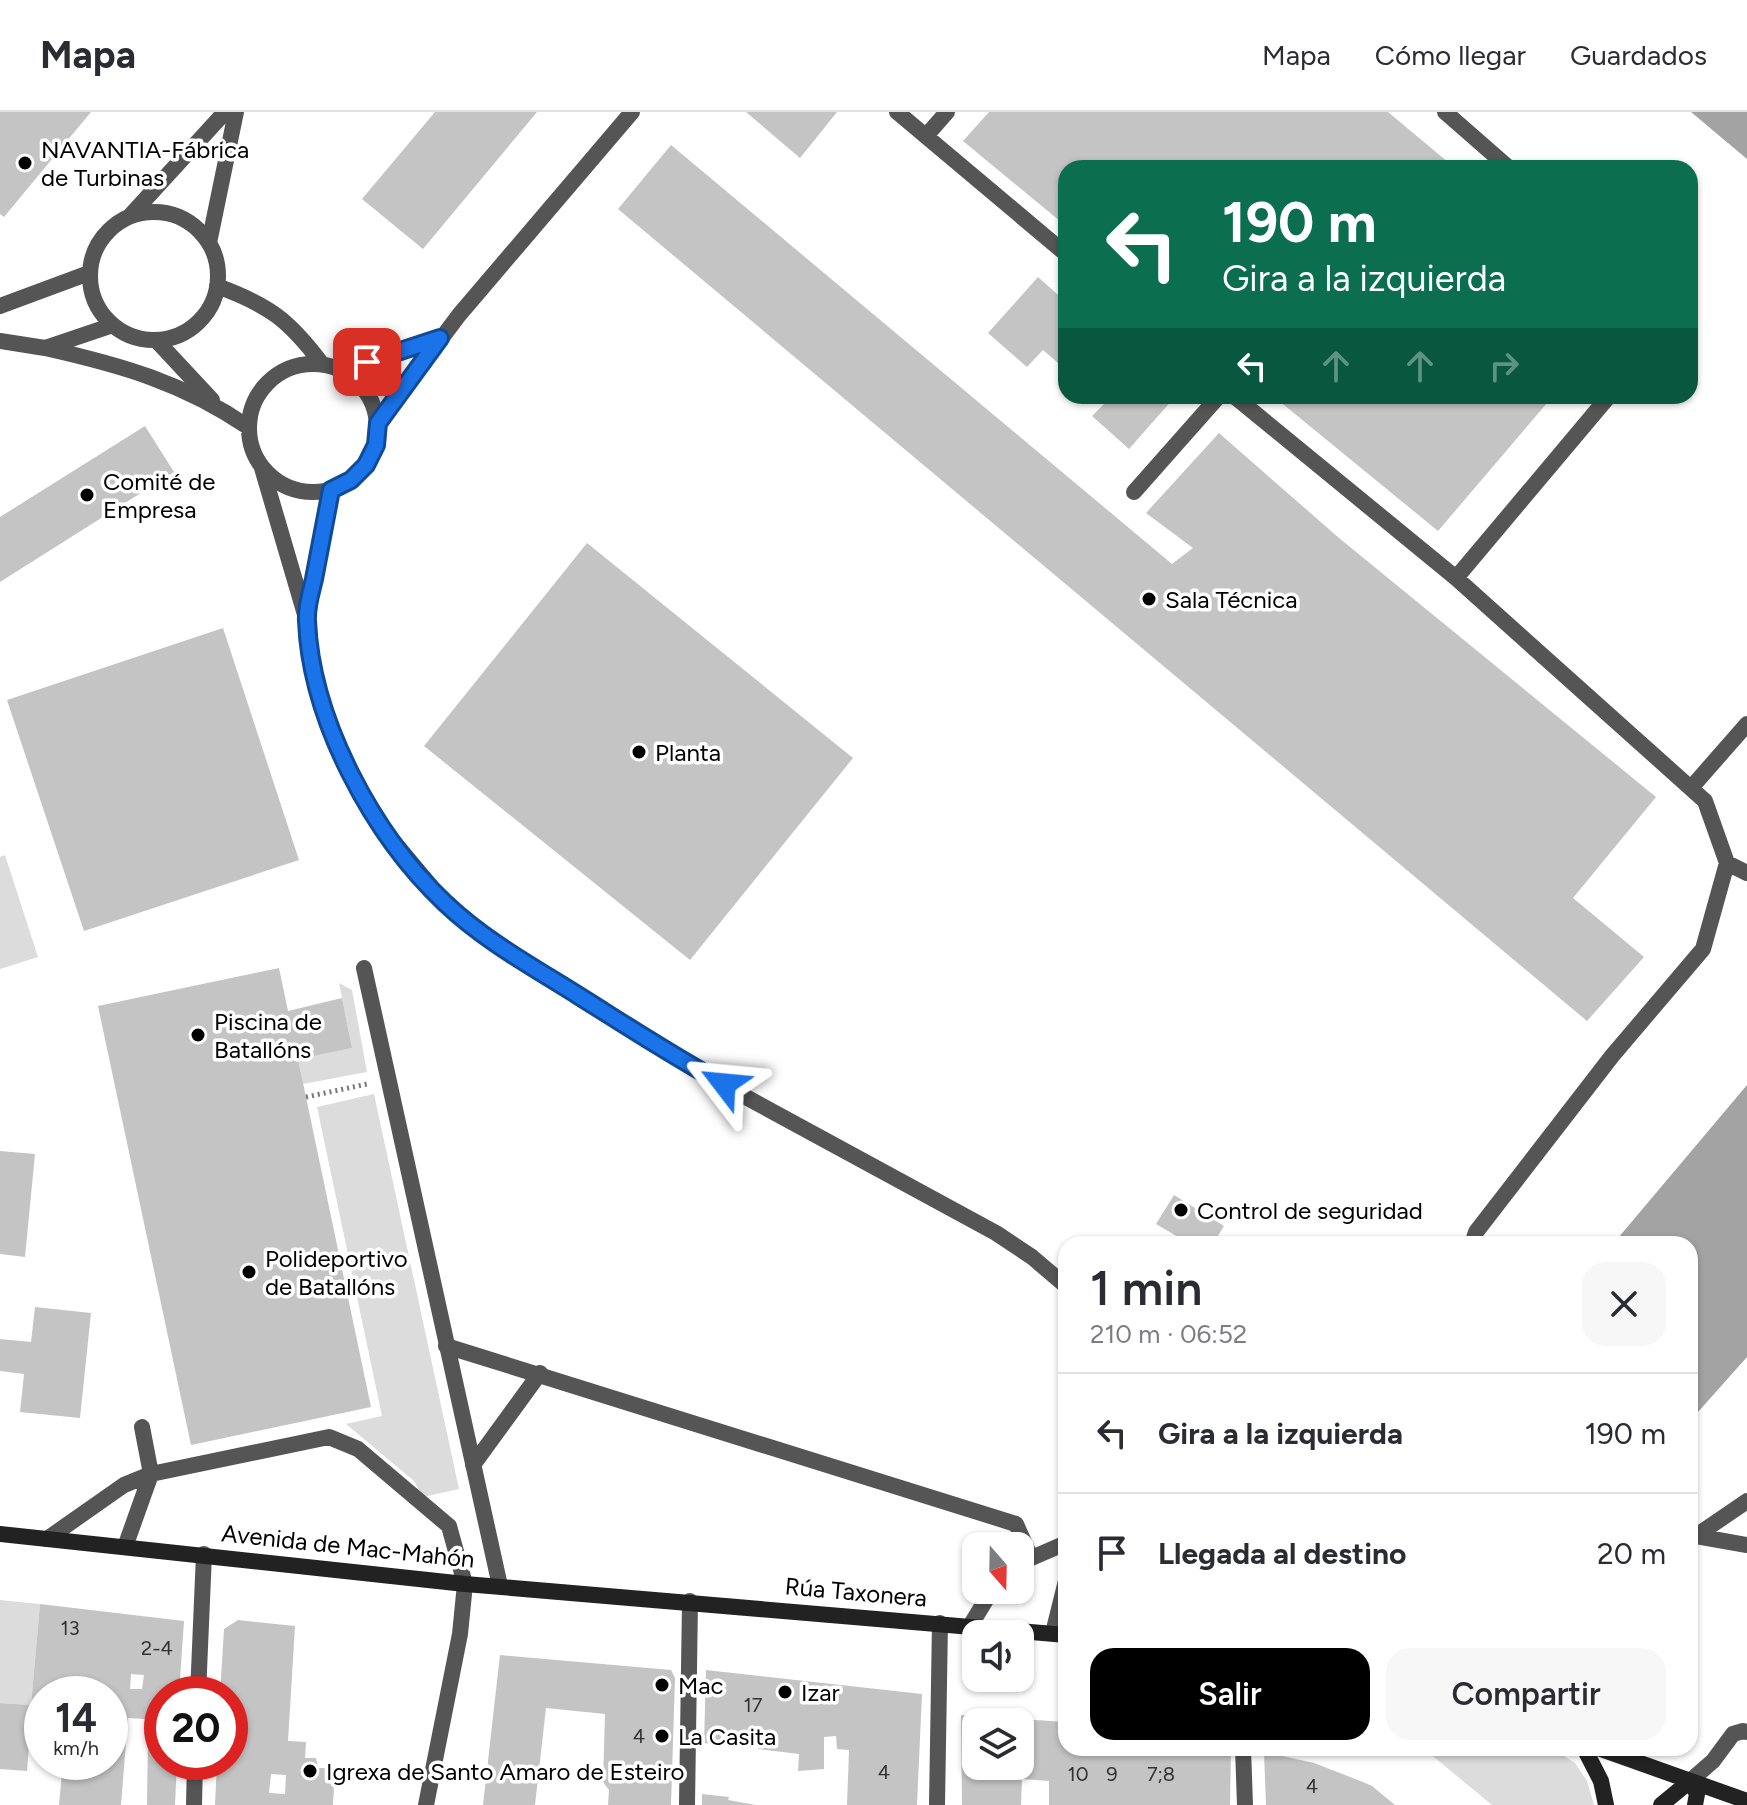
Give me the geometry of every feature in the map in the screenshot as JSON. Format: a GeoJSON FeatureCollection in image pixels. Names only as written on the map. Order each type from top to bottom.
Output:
{"type":"FeatureCollection","features":[{"type":"Feature","properties":{"kind":"street"},"geometry":{"type":"LineString","coordinates":[[130,216],[156,212],[181,217],[200,231],[209,243],[217,264],[217,286],[208,309],[192,327],[178,335],[156,340],[133,337],[113,325],[92,296],[89,273],[93,254],[104,235],[130,216],[225,112]]}},
{"type":"Feature","properties":{"kind":"street"},"geometry":{"type":"LineString","coordinates":[[209,243],[236,112]]}},
{"type":"Feature","properties":{"kind":"street"},"geometry":{"type":"LineString","coordinates":[[378,423],[440,338],[632,112]]}},
{"type":"Feature","properties":{"kind":"street"},"geometry":{"type":"LineString","coordinates":[[897,112],[1058,247]]}},
{"type":"Feature","properties":{"kind":"street"},"geometry":{"type":"LineString","coordinates":[[926,136],[947,112]]}},
{"type":"Feature","properties":{"kind":"street"},"geometry":{"type":"LineString","coordinates":[[1445,112],[1500,160]]}},
{"type":"Feature","properties":{"kind":"street"},"geometry":{"type":"LineString","coordinates":[[0,306],[89,273]]}},
{"type":"Feature","properties":{"kind":"street"},"geometry":{"type":"LineString","coordinates":[[217,286],[256,300],[273,312],[293,329],[322,364]]}},
{"type":"Feature","properties":{"kind":"street"},"geometry":{"type":"LineString","coordinates":[[45,348],[113,325]]}},
{"type":"Feature","properties":{"kind":"street"},"geometry":{"type":"LineString","coordinates":[[343,370],[440,338]]}},
{"type":"Feature","properties":{"kind":"street"},"geometry":{"type":"LineString","coordinates":[[156,340],[216,405]]}},
{"type":"Feature","properties":{"kind":"street"},"geometry":{"type":"LineString","coordinates":[[0,341],[114,363],[216,405],[248,427]]}},
{"type":"Feature","properties":{"kind":"street"},"geometry":{"type":"LineString","coordinates":[[262,468],[276,481],[312,492],[331,490],[351,480],[366,465],[376,445],[378,423],[373,401],[360,384],[343,370],[322,364],[300,364],[280,372],[263,386],[252,406],[248,427],[252,449],[262,468],[306,618],[315,681],[335,739],[357,785],[388,835],[444,902],[484,937],[696,1070],[996,1233],[1058,1279]]}},
{"type":"Feature","properties":{"kind":"street"},"geometry":{"type":"LineString","coordinates":[[1134,492],[1212,404]]}},
{"type":"Feature","properties":{"kind":"street"},"geometry":{"type":"LineString","coordinates":[[1244,404],[1456,578],[1705,801],[1727,863],[1703,949],[1612,1056],[1475,1236]]}},
{"type":"Feature","properties":{"kind":"street"},"geometry":{"type":"LineString","coordinates":[[1456,578],[1602,404]]}},
{"type":"Feature","properties":{"kind":"street"},"geometry":{"type":"LineString","coordinates":[[306,618],[331,490]]}},
{"type":"Feature","properties":{"kind":"street"},"geometry":{"type":"LineString","coordinates":[[1691,788],[1747,724]]}},
{"type":"Feature","properties":{"kind":"street"},"geometry":{"type":"LineString","coordinates":[[1727,863],[1747,873]]}},
{"type":"Feature","properties":{"kind":"street"},"geometry":{"type":"LineString","coordinates":[[364,968],[500,1586]]}},
{"type":"Feature","properties":{"kind":"street"},"geometry":{"type":"LineString","coordinates":[[446,1346],[1016,1524],[1018,1532]]}},
{"type":"Feature","properties":{"kind":"street"},"geometry":{"type":"LineString","coordinates":[[473,1465],[540,1373]]}},
{"type":"Feature","properties":{"kind":"street"},"geometry":{"type":"LineString","coordinates":[[125,1547],[151,1474],[142,1427]]}},
{"type":"Feature","properties":{"kind":"street"},"geometry":{"type":"LineString","coordinates":[[47,1539],[124,1485],[151,1474],[329,1437],[358,1449],[449,1526],[465,1584],[460,1634],[426,1805]]}},
{"type":"Feature","properties":{"kind":"street"},"geometry":{"type":"LineString","coordinates":[[1698,1535],[1747,1501]]}},
{"type":"Feature","properties":{"kind":"street","name":"Avenida de Mac-Mahón"},"geometry":{"type":"LineString","coordinates":[[0,1534],[465,1584],[690,1601]]}},
{"type":"Feature","properties":{"kind":"street"},"geometry":{"type":"LineString","coordinates":[[1698,1539],[1747,1545]]}},
{"type":"Feature","properties":{"kind":"street"},"geometry":{"type":"LineString","coordinates":[[1034,1557],[1058,1546]]}},
{"type":"Feature","properties":{"kind":"street"},"geometry":{"type":"LineString","coordinates":[[199,1676],[204,1554]]}},
{"type":"Feature","properties":{"kind":"street"},"geometry":{"type":"LineString","coordinates":[[687,1805],[690,1601]]}},
{"type":"Feature","properties":{"kind":"street","name":"Rúa Taxonera"},"geometry":{"type":"LineString","coordinates":[[690,1601],[962,1625]]}},
{"type":"Feature","properties":{"kind":"street"},"geometry":{"type":"LineString","coordinates":[[937,1805],[940,1623]]}},
{"type":"Feature","properties":{"kind":"street","name":"Rúa Taxonera"},"geometry":{"type":"LineString","coordinates":[[1034,1632],[1058,1634]]}},
{"type":"Feature","properties":{"kind":"street"},"geometry":{"type":"LineString","coordinates":[[1661,1805],[1713,1761],[1733,1734],[1747,1732]]}},
{"type":"Feature","properties":{"kind":"street"},"geometry":{"type":"LineString","coordinates":[[1243,1756],[1245,1805]]}},
{"type":"Feature","properties":{"kind":"street"},"geometry":{"type":"LineString","coordinates":[[1588,1756],[1601,1781],[1606,1805]]}},
{"type":"Feature","properties":{"kind":"street"},"geometry":{"type":"LineString","coordinates":[[1620,1756],[1747,1801]]}},
{"type":"Feature","properties":{"kind":"street"},"geometry":{"type":"LineString","coordinates":[[194,1805],[195,1780]]}},
{"type":"Feature","properties":{"kind":"street"},"geometry":{"type":"LineString","coordinates":[[1690,1781],[1697,1794],[1695,1805]]}},
{"type":"Feature","properties":{"kind":"path"},"geometry":{"type":"LineString","coordinates":[[306,1097],[387,1079]]}},
{"type":"Feature","properties":{"kind":"shaded area"},"geometry":{"type":"Polygon","coordinates":[[[1691,112],[1747,112],[1747,159],[1691,112]]]}},
{"type":"Feature","properties":{"kind":"shaded area"},"geometry":{"type":"Polygon","coordinates":[[[5,855],[38,957],[0,969],[0,857],[5,855]]]}},
{"type":"Feature","properties":{"kind":"shaded area"},"geometry":{"type":"Polygon","coordinates":[[[339,983],[352,990],[367,1072],[303,1084],[298,1058],[352,1048],[339,983]]]}},
{"type":"Feature","properties":{"kind":"shaded area"},"geometry":{"type":"Polygon","coordinates":[[[1747,1085],[1747,1357],[1698,1412],[1698,1236],[1620,1236],[1747,1085]]]}},
{"type":"Feature","properties":{"kind":"shaded area"},"geometry":{"type":"Polygon","coordinates":[[[374,1094],[459,1489],[423,1497],[414,1481],[346,1424],[382,1416],[317,1107],[374,1094]]]}},
{"type":"Feature","properties":{"kind":"shaded area"},"geometry":{"type":"Polygon","coordinates":[[[0,1600],[40,1604],[34,1676],[24,1676],[24,1705],[0,1703],[0,1600]]]}},
{"type":"Feature","properties":{"kind":"shaded area"},"geometry":{"type":"Polygon","coordinates":[[[1433,1756],[1564,1756],[1575,1763],[1587,1781],[1594,1805],[1492,1805],[1433,1756]]]}},
{"type":"Feature","properties":{"kind":"building","name":"NAVANTIA-Fábrica de Turbinas"},"geometry":{"type":"Polygon","coordinates":[[[0,112],[91,112],[4,217],[0,214],[0,112]]]}},
{"type":"Feature","properties":{"kind":"building"},"geometry":{"type":"Polygon","coordinates":[[[435,112],[537,112],[423,249],[362,199],[435,112]]]}},
{"type":"Feature","properties":{"kind":"building"},"geometry":{"type":"Polygon","coordinates":[[[746,112],[837,112],[800,158],[746,112]]]}},
{"type":"Feature","properties":{"kind":"building"},"geometry":{"type":"Polygon","coordinates":[[[989,112],[1388,112],[1445,160],[1058,160],[1058,219],[963,141],[989,112]]]}},
{"type":"Feature","properties":{"kind":"building"},"geometry":{"type":"Polygon","coordinates":[[[671,145],[1172,564],[1193,548],[1146,513],[1219,433],[1339,538],[1656,797],[1573,898],[1644,957],[1587,1021],[618,209],[671,145]]]}},
{"type":"Feature","properties":{"kind":"building"},"geometry":{"type":"Polygon","coordinates":[[[1038,277],[1058,295],[1058,363],[1043,350],[1027,367],[988,333],[1038,277]]]}},
{"type":"Feature","properties":{"kind":"building"},"geometry":{"type":"Polygon","coordinates":[[[1104,404],[1169,404],[1129,449],[1092,416],[1104,404]]]}},
{"type":"Feature","properties":{"kind":"building"},"geometry":{"type":"Polygon","coordinates":[[[1283,404],[1546,404],[1438,531],[1283,404]]]}},
{"type":"Feature","properties":{"kind":"building","name":"Comité de Empresa"},"geometry":{"type":"Polygon","coordinates":[[[145,426],[174,472],[0,582],[0,517],[145,426]]]}},
{"type":"Feature","properties":{"kind":"building","name":"Planta"},"geometry":{"type":"Polygon","coordinates":[[[587,543],[853,758],[690,960],[424,746],[587,543]]]}},
{"type":"Feature","properties":{"kind":"building"},"geometry":{"type":"Polygon","coordinates":[[[223,628],[299,860],[84,931],[7,700],[223,628]]]}},
{"type":"Feature","properties":{"kind":"building","name":"Polideportivo de Batallóns"},"geometry":{"type":"Polygon","coordinates":[[[279,968],[288,1011],[342,998],[352,1048],[298,1059],[371,1407],[191,1445],[98,1006],[279,968]]]}},
{"type":"Feature","properties":{"kind":"building"},"geometry":{"type":"Polygon","coordinates":[[[0,1151],[35,1154],[25,1257],[0,1254],[0,1151]]]}},
{"type":"Feature","properties":{"kind":"building","name":"Control de seguridad"},"geometry":{"type":"Polygon","coordinates":[[[1174,1195],[1224,1226],[1218,1236],[1176,1236],[1156,1224],[1174,1195]]]}},
{"type":"Feature","properties":{"kind":"building"},"geometry":{"type":"Polygon","coordinates":[[[35,1307],[91,1313],[80,1418],[20,1412],[24,1374],[0,1371],[0,1339],[31,1342],[35,1307]]]}},
{"type":"Feature","properties":{"kind":"building"},"geometry":{"type":"Polygon","coordinates":[[[40,1604],[184,1621],[180,1676],[144,1676],[144,1719],[128,1718],[128,1676],[34,1676],[40,1604]],[[131,1674],[130,1689],[142,1689],[144,1675],[131,1674]]]}},
{"type":"Feature","properties":{"kind":"building"},"geometry":{"type":"Polygon","coordinates":[[[238,1620],[295,1626],[288,1741],[306,1742],[305,1758],[316,1758],[318,1768],[335,1768],[333,1805],[215,1805],[216,1780],[248,1780],[248,1676],[221,1676],[224,1629],[238,1620]],[[271,1774],[269,1793],[285,1794],[286,1775],[271,1774]]]}},
{"type":"Feature","properties":{"kind":"building"},"geometry":{"type":"Polygon","coordinates":[[[500,1655],[671,1670],[675,1678],[671,1805],[608,1805],[609,1790],[603,1782],[605,1714],[546,1708],[535,1805],[483,1805],[500,1655]]]}},
{"type":"Feature","properties":{"kind":"building"},"geometry":{"type":"Polygon","coordinates":[[[706,1670],[922,1694],[917,1805],[847,1805],[849,1750],[837,1749],[836,1736],[824,1737],[824,1769],[798,1771],[799,1754],[758,1749],[758,1734],[736,1732],[735,1747],[704,1743],[706,1670]]]}},
{"type":"Feature","properties":{"kind":"building"},"geometry":{"type":"Polygon","coordinates":[[[0,1703],[24,1705],[24,1771],[0,1769],[0,1703]]]}},
{"type":"Feature","properties":{"kind":"building"},"geometry":{"type":"Polygon","coordinates":[[[961,1715],[962,1780],[1022,1780],[1021,1805],[962,1805],[961,1715]]]}},
{"type":"Feature","properties":{"kind":"building"},"geometry":{"type":"Polygon","coordinates":[[[1034,1720],[1058,1721],[1058,1756],[1231,1756],[1230,1805],[1049,1805],[1049,1781],[1034,1780],[1034,1720]]]}},
{"type":"Feature","properties":{"kind":"building"},"geometry":{"type":"Polygon","coordinates":[[[1264,1756],[1282,1756],[1314,1763],[1372,1786],[1395,1805],[1266,1805],[1264,1756]]]}},
{"type":"Feature","properties":{"kind":"building"},"geometry":{"type":"Polygon","coordinates":[[[61,1780],[123,1780],[121,1805],[59,1805],[61,1780]]]}},
{"type":"Feature","properties":{"kind":"building"},"geometry":{"type":"Polygon","coordinates":[[[147,1780],[176,1780],[175,1805],[147,1805],[147,1780]]]}},
{"type":"Feature","properties":{"kind":"building"},"geometry":{"type":"Polygon","coordinates":[[[702,1794],[729,1797],[728,1800],[756,1805],[702,1805],[702,1794]]]}},
{"type":"Feature","properties":{"kind":"place","name":"NAVANTIA-Fábrica de Turbinas"},"geometry":{"type":"Point","coordinates":[25,163]}},
{"type":"Feature","properties":{"kind":"place","name":"Comité de Empresa"},"geometry":{"type":"Point","coordinates":[87,495]}},
{"type":"Feature","properties":{"kind":"place","name":"Sala Técnica"},"geometry":{"type":"Point","coordinates":[1149,599]}},
{"type":"Feature","properties":{"kind":"place","name":"Planta"},"geometry":{"type":"Point","coordinates":[639,752]}},
{"type":"Feature","properties":{"kind":"place","name":"Piscina de Batallóns"},"geometry":{"type":"Point","coordinates":[198,1035]}},
{"type":"Feature","properties":{"kind":"place","name":"Control de seguridad"},"geometry":{"type":"Point","coordinates":[1181,1210]}},
{"type":"Feature","properties":{"kind":"place","name":"Polideportivo de Batallóns"},"geometry":{"type":"Point","coordinates":[249,1272]}},
{"type":"Feature","properties":{"kind":"place","name":"Mac"},"geometry":{"type":"Point","coordinates":[662,1685]}},
{"type":"Feature","properties":{"kind":"place","name":"Izar"},"geometry":{"type":"Point","coordinates":[785,1692]}},
{"type":"Feature","properties":{"kind":"place","name":"La Casita"},"geometry":{"type":"Point","coordinates":[662,1736]}},
{"type":"Feature","properties":{"kind":"place","name":"Igrexa de Santo Amaro de Esteiro"},"geometry":{"type":"Point","coordinates":[310,1771]}},
{"type":"Feature","properties":{"kind":"route"},"geometry":{"type":"LineString","coordinates":[[367,362],[440,338],[378,423],[376,445],[366,465],[351,480],[331,490],[306,618],[315,681],[335,739],[357,785],[388,835],[419,874],[444,902],[484,937],[696,1070],[724,1084]]}}]}
